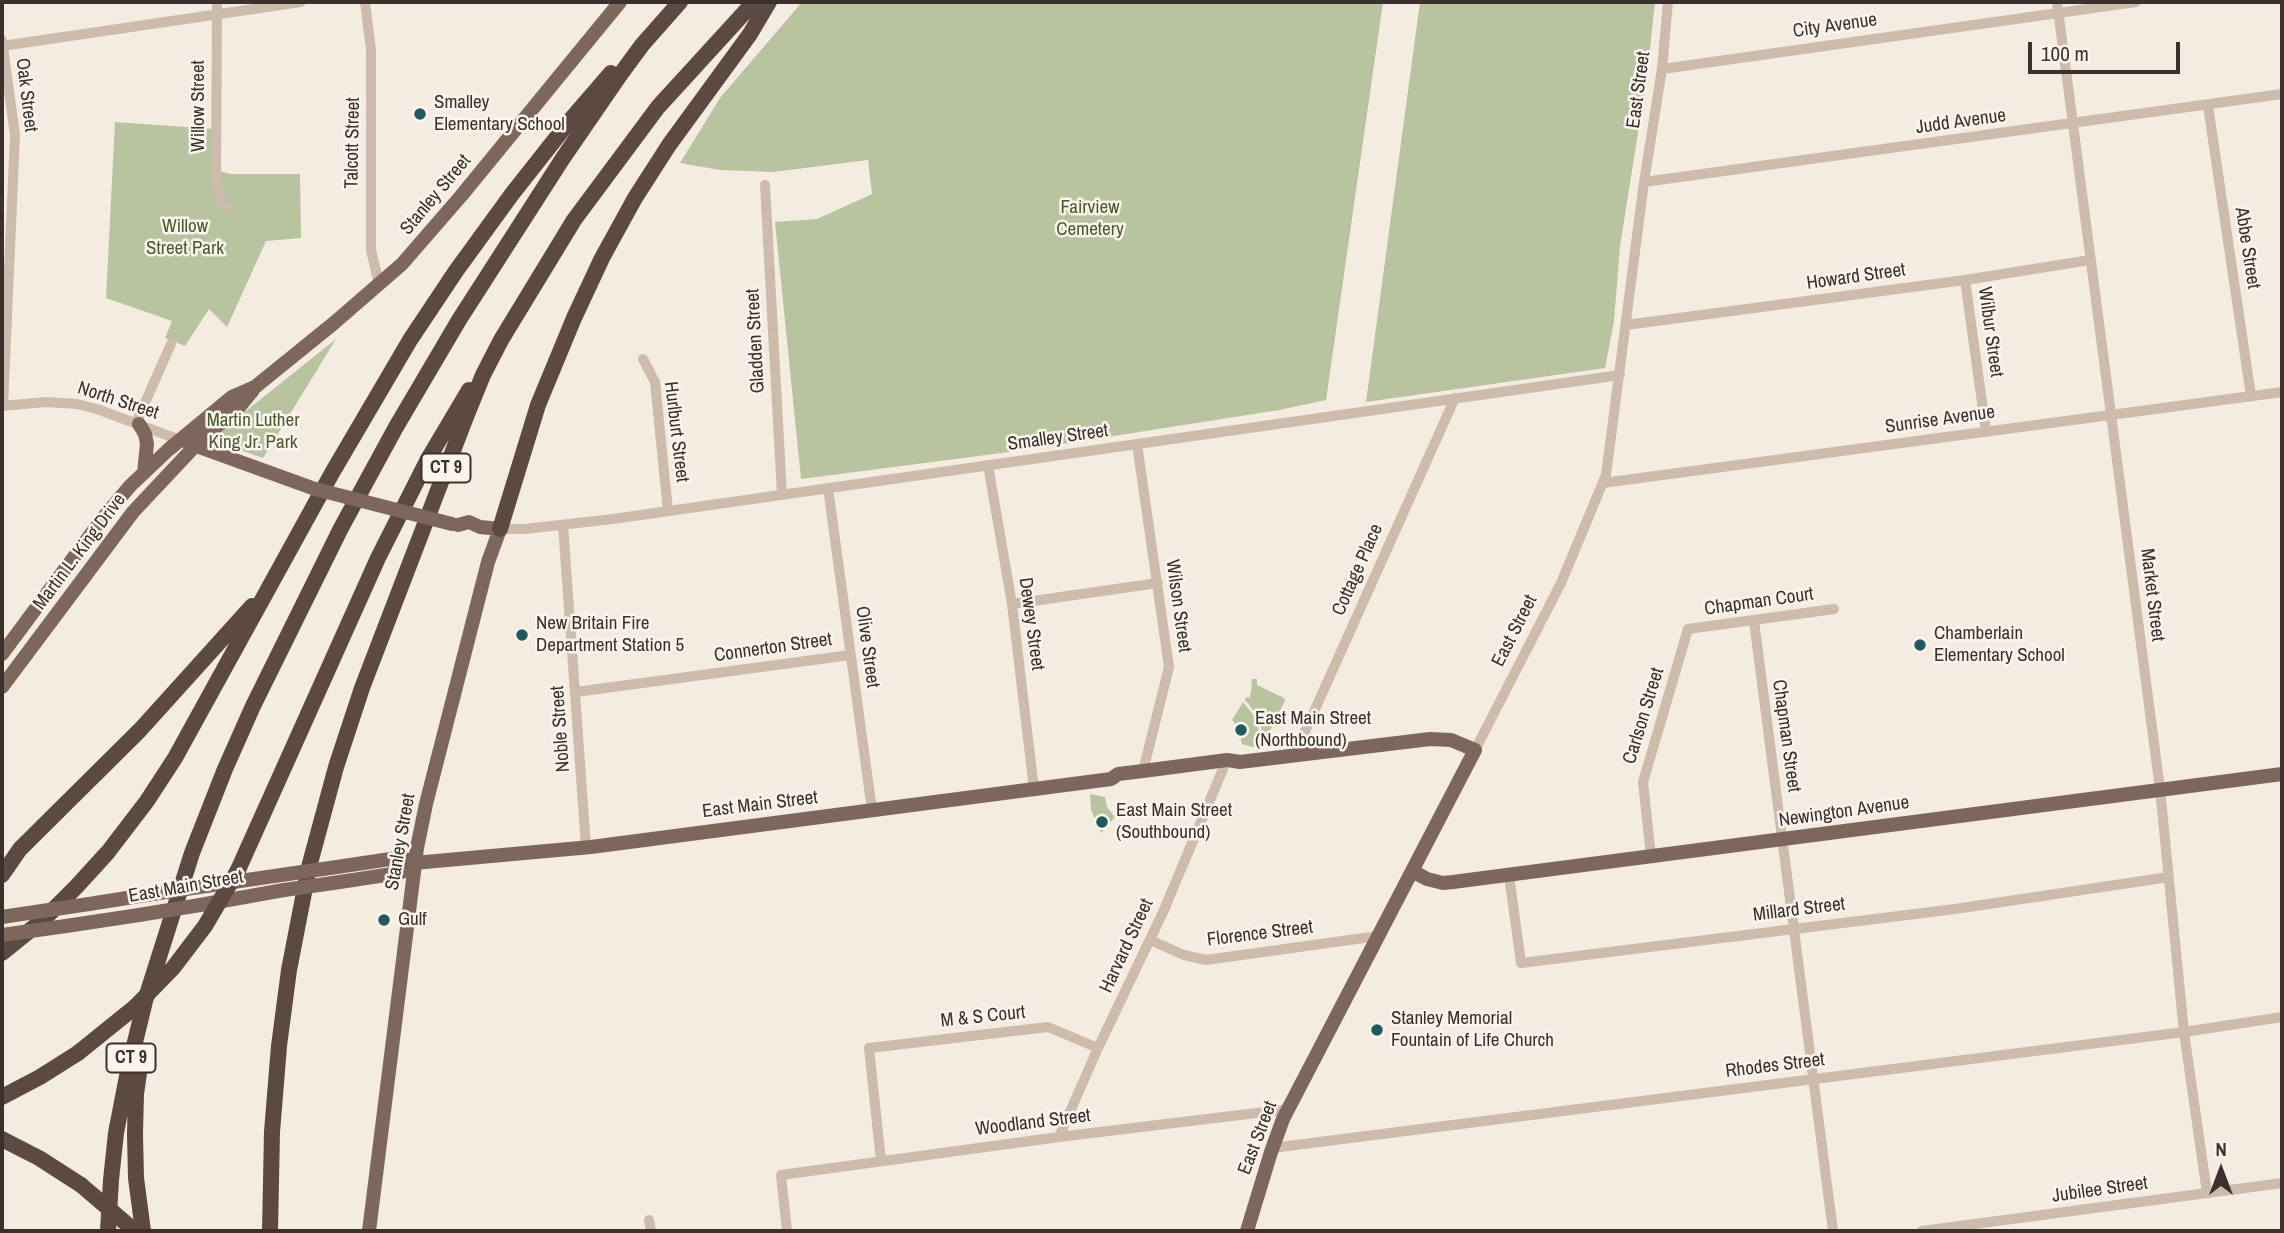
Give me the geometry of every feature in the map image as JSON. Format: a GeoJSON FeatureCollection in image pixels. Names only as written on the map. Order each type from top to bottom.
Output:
{"type":"FeatureCollection","features":[{"type":"Feature","properties":{"kind":"highway","name":"CT 9"},"geometry":{"type":"LineString","coordinates":[[108,1231],[112,1167],[121,1103],[150,983],[192,853],[225,769],[278,654],[396,426],[479,288],[597,107],[646,40],[680,2]]}},
{"type":"Feature","properties":{"kind":"highway","name":"CT 9"},"geometry":{"type":"LineString","coordinates":[[270,1231],[272,1142],[279,1045],[289,970],[310,867],[327,797],[366,677],[466,417],[489,362],[562,240],[612,167],[666,98],[754,2]]}},
{"type":"Feature","properties":{"kind":"highway"},"geometry":{"type":"LineString","coordinates":[[500,528],[538,405],[602,258],[635,198],[669,145],[706,91],[746,41],[769,2]]}},
{"type":"Feature","properties":{"kind":"highway"},"geometry":{"type":"LineString","coordinates":[[2,953],[63,901],[136,817],[175,758],[369,409],[442,291],[572,118],[608,76],[646,40]]}},
{"type":"Feature","properties":{"kind":"highway"},"geometry":{"type":"LineString","coordinates":[[2,1097],[78,1054],[121,1020],[173,968],[205,926],[238,870],[393,527],[443,432],[489,362]]}},
{"type":"Feature","properties":{"kind":"highway"},"geometry":{"type":"LineString","coordinates":[[2,875],[20,849],[140,730],[268,589]]}},
{"type":"Feature","properties":{"kind":"highway"},"geometry":{"type":"LineString","coordinates":[[143,1231],[136,1178],[135,1123],[150,983]]}},
{"type":"Feature","properties":{"kind":"highway"},"geometry":{"type":"LineString","coordinates":[[2,1139],[39,1158],[81,1185],[135,1231]]}},
{"type":"Feature","properties":{"kind":"highway"},"geometry":{"type":"LineString","coordinates":[[272,1142],[278,1231]]}},
{"type":"Feature","properties":{"kind":"main road","name":"Stanley Street"},"geometry":{"type":"LineString","coordinates":[[195,446],[240,406],[255,387],[406,260],[620,2]]}},
{"type":"Feature","properties":{"kind":"main road","name":"Stanley Street"},"geometry":{"type":"LineString","coordinates":[[180,440],[232,397],[255,387]]}},
{"type":"Feature","properties":{"kind":"main road"},"geometry":{"type":"LineString","coordinates":[[138,424],[145,434],[147,444],[144,473]]}},
{"type":"Feature","properties":{"kind":"main road"},"geometry":{"type":"LineString","coordinates":[[180,440],[291,482],[363,503],[455,524],[469,522],[480,527],[500,528]]}},
{"type":"Feature","properties":{"kind":"main road","name":"Martin L. King Drive"},"geometry":{"type":"LineString","coordinates":[[2,654],[107,512],[180,440]]}},
{"type":"Feature","properties":{"kind":"main road","name":"Martin L. King Drive"},"geometry":{"type":"LineString","coordinates":[[2,687],[120,527],[195,446]]}},
{"type":"Feature","properties":{"kind":"main road","name":"Stanley Street"},"geometry":{"type":"LineString","coordinates":[[369,1231],[414,863],[426,804],[478,599],[500,528]]}},
{"type":"Feature","properties":{"kind":"main road","name":"East Main Street"},"geometry":{"type":"LineString","coordinates":[[1111,779],[1118,774],[1229,760],[1240,762],[1438,738],[1451,740],[1475,750]]}},
{"type":"Feature","properties":{"kind":"main road","name":"East Street"},"geometry":{"type":"LineString","coordinates":[[1247,1231],[1272,1148],[1289,1109],[1475,750]]}},
{"type":"Feature","properties":{"kind":"main road","name":"East Main Street"},"geometry":{"type":"LineString","coordinates":[[8,916],[397,858],[414,863],[586,848],[1111,779],[1122,781],[1223,769],[1234,767],[1240,762]]}},
{"type":"Feature","properties":{"kind":"main road","name":"Newington Avenue"},"geometry":{"type":"LineString","coordinates":[[1412,871],[1443,883],[2282,774]]}},
{"type":"Feature","properties":{"kind":"main road","name":"East Main Street"},"geometry":{"type":"LineString","coordinates":[[2,935],[399,873],[414,863]]}},
{"type":"Feature","properties":{"kind":"street"},"geometry":{"type":"LineString","coordinates":[[2,46],[217,7],[301,2]]}},
{"type":"Feature","properties":{"kind":"street","name":"Talcott Street"},"geometry":{"type":"LineString","coordinates":[[365,2],[371,50],[370,250],[379,284]]}},
{"type":"Feature","properties":{"kind":"street","name":"East Street"},"geometry":{"type":"LineString","coordinates":[[1475,750],[1550,607],[1609,463],[1644,182],[1662,69],[1668,2]]}},
{"type":"Feature","properties":{"kind":"street","name":"City Avenue"},"geometry":{"type":"LineString","coordinates":[[1662,69],[2058,7],[2136,2]]}},
{"type":"Feature","properties":{"kind":"street","name":"Willow Street"},"geometry":{"type":"LineString","coordinates":[[217,7],[216,180],[220,197],[227,207]]}},
{"type":"Feature","properties":{"kind":"street","name":"Market Street"},"geometry":{"type":"LineString","coordinates":[[2058,7],[2160,789],[2184,1032],[2207,1193]]}},
{"type":"Feature","properties":{"kind":"street","name":"Oak Street"},"geometry":{"type":"LineString","coordinates":[[2,40],[15,135],[3,406]]}},
{"type":"Feature","properties":{"kind":"street","name":"Judd Avenue"},"geometry":{"type":"LineString","coordinates":[[1644,182],[2282,94]]}},
{"type":"Feature","properties":{"kind":"street","name":"Abbe Street"},"geometry":{"type":"LineString","coordinates":[[2208,106],[2252,396]]}},
{"type":"Feature","properties":{"kind":"street","name":"Gladden Street"},"geometry":{"type":"LineString","coordinates":[[765,185],[782,495]]}},
{"type":"Feature","properties":{"kind":"street","name":"Howard Street"},"geometry":{"type":"LineString","coordinates":[[1626,325],[1965,280],[2090,260]]}},
{"type":"Feature","properties":{"kind":"street","name":"Wilbur Street"},"geometry":{"type":"LineString","coordinates":[[1965,280],[1986,431]]}},
{"type":"Feature","properties":{"kind":"street"},"geometry":{"type":"LineString","coordinates":[[138,424],[171,344]]}},
{"type":"Feature","properties":{"kind":"street","name":"Hurlburt Street"},"geometry":{"type":"LineString","coordinates":[[643,359],[655,382],[667,511]]}},
{"type":"Feature","properties":{"kind":"street","name":"Smalley Street"},"geometry":{"type":"LineString","coordinates":[[500,528],[525,529],[667,511],[1620,374]]}},
{"type":"Feature","properties":{"kind":"street","name":"Sunrise Avenue"},"geometry":{"type":"LineString","coordinates":[[1603,483],[2282,392]]}},
{"type":"Feature","properties":{"kind":"street","name":"Cottage Place"},"geometry":{"type":"LineString","coordinates":[[1294,756],[1455,398]]}},
{"type":"Feature","properties":{"kind":"street","name":"North Street"},"geometry":{"type":"LineString","coordinates":[[3,406],[46,402],[74,403],[180,440]]}},
{"type":"Feature","properties":{"kind":"street","name":"Wilson Street"},"geometry":{"type":"LineString","coordinates":[[1137,444],[1169,667],[1143,771]]}},
{"type":"Feature","properties":{"kind":"street","name":"Dewey Street"},"geometry":{"type":"LineString","coordinates":[[988,465],[1012,604],[1034,789]]}},
{"type":"Feature","properties":{"kind":"street","name":"Olive Street"},"geometry":{"type":"LineString","coordinates":[[828,488],[872,810]]}},
{"type":"Feature","properties":{"kind":"street","name":"Noble Street"},"geometry":{"type":"LineString","coordinates":[[563,525],[586,848]]}},
{"type":"Feature","properties":{"kind":"street"},"geometry":{"type":"LineString","coordinates":[[1012,604],[1158,583]]}},
{"type":"Feature","properties":{"kind":"street","name":"Chapman Court"},"geometry":{"type":"LineString","coordinates":[[1688,629],[1835,609]]}},
{"type":"Feature","properties":{"kind":"street","name":"Chapman Street"},"geometry":{"type":"LineString","coordinates":[[1754,621],[1833,1231]]}},
{"type":"Feature","properties":{"kind":"street","name":"Carlson Street"},"geometry":{"type":"LineString","coordinates":[[1651,856],[1643,782],[1688,629]]}},
{"type":"Feature","properties":{"kind":"street","name":"Connerton Street"},"geometry":{"type":"LineString","coordinates":[[576,692],[850,655]]}},
{"type":"Feature","properties":{"kind":"street","name":"Harvard Street"},"geometry":{"type":"LineString","coordinates":[[1059,1137],[1179,878],[1223,769]]}},
{"type":"Feature","properties":{"kind":"street","name":"Millard Street"},"geometry":{"type":"LineString","coordinates":[[1509,875],[1521,963],[1955,909],[2169,877]]}},
{"type":"Feature","properties":{"kind":"street","name":"Florence Street"},"geometry":{"type":"LineString","coordinates":[[1150,940],[1184,955],[1206,960],[1378,936]]}},
{"type":"Feature","properties":{"kind":"street","name":"Rhodes Street"},"geometry":{"type":"LineString","coordinates":[[1272,1148],[2184,1032],[2282,1017]]}},
{"type":"Feature","properties":{"kind":"street","name":"M & S Court"},"geometry":{"type":"LineString","coordinates":[[881,1161],[869,1048],[1048,1027],[1098,1048]]}},
{"type":"Feature","properties":{"kind":"street","name":"Woodland Street"},"geometry":{"type":"LineString","coordinates":[[787,1231],[781,1175],[1289,1109]]}},
{"type":"Feature","properties":{"kind":"street","name":"Jubilee Street"},"geometry":{"type":"LineString","coordinates":[[1922,1231],[2282,1183]]}},
{"type":"Feature","properties":{"kind":"green space","name":"Fairview Cemetery"},"geometry":{"type":"Polygon","coordinates":[[[802,2],[1383,2],[1326,400],[1279,410],[1025,450],[801,479],[775,222],[817,219],[872,194],[868,160],[773,172],[720,170],[680,163],[720,98],[802,2]]]}},
{"type":"Feature","properties":{"kind":"green space"},"geometry":{"type":"Polygon","coordinates":[[[1420,2],[1655,2],[1647,76],[1620,246],[1614,321],[1605,368],[1366,402],[1420,2]]]}},
{"type":"Feature","properties":{"kind":"green space","name":"Willow Street Park"},"geometry":{"type":"Polygon","coordinates":[[[115,122],[214,129],[215,170],[231,174],[300,174],[301,238],[266,241],[227,327],[209,309],[185,346],[165,338],[172,321],[106,298],[115,122]]]}},
{"type":"Feature","properties":{"kind":"green space","name":"Martin Luther King Jr. Park"},"geometry":{"type":"Polygon","coordinates":[[[336,339],[263,458],[225,445],[221,439],[226,427],[336,339]]]}},
{"type":"Feature","properties":{"kind":"green space"},"geometry":{"type":"Polygon","coordinates":[[[1252,679],[1257,679],[1257,685],[1284,698],[1285,701],[1263,744],[1257,715],[1245,700],[1251,693],[1252,679]]]}},
{"type":"Feature","properties":{"kind":"green space"},"geometry":{"type":"Polygon","coordinates":[[[1243,702],[1255,717],[1259,731],[1257,748],[1242,744],[1238,727],[1232,720],[1243,702]]]}},
{"type":"Feature","properties":{"kind":"green space"},"geometry":{"type":"Polygon","coordinates":[[[1090,794],[1105,797],[1107,807],[1115,817],[1101,833],[1091,810],[1090,794]]]}},
{"type":"Feature","properties":{"kind":"place","name":"Smalley Elementary School"},"geometry":{"type":"Point","coordinates":[420,114]}},
{"type":"Feature","properties":{"kind":"place","name":"New Britain Fire Department Station 5"},"geometry":{"type":"Point","coordinates":[522,635]}},
{"type":"Feature","properties":{"kind":"place","name":"Chamberlain Elementary School"},"geometry":{"type":"Point","coordinates":[1920,645]}},
{"type":"Feature","properties":{"kind":"place","name":"East Main Street (Northbound)"},"geometry":{"type":"Point","coordinates":[1241,730]}},
{"type":"Feature","properties":{"kind":"place","name":"East Main Street (Southbound)"},"geometry":{"type":"Point","coordinates":[1102,822]}},
{"type":"Feature","properties":{"kind":"place","name":"Gulf"},"geometry":{"type":"Point","coordinates":[384,920]}},
{"type":"Feature","properties":{"kind":"place","name":"Stanley Memorial Fountain of Life Church"},"geometry":{"type":"Point","coordinates":[1377,1030]}}]}
